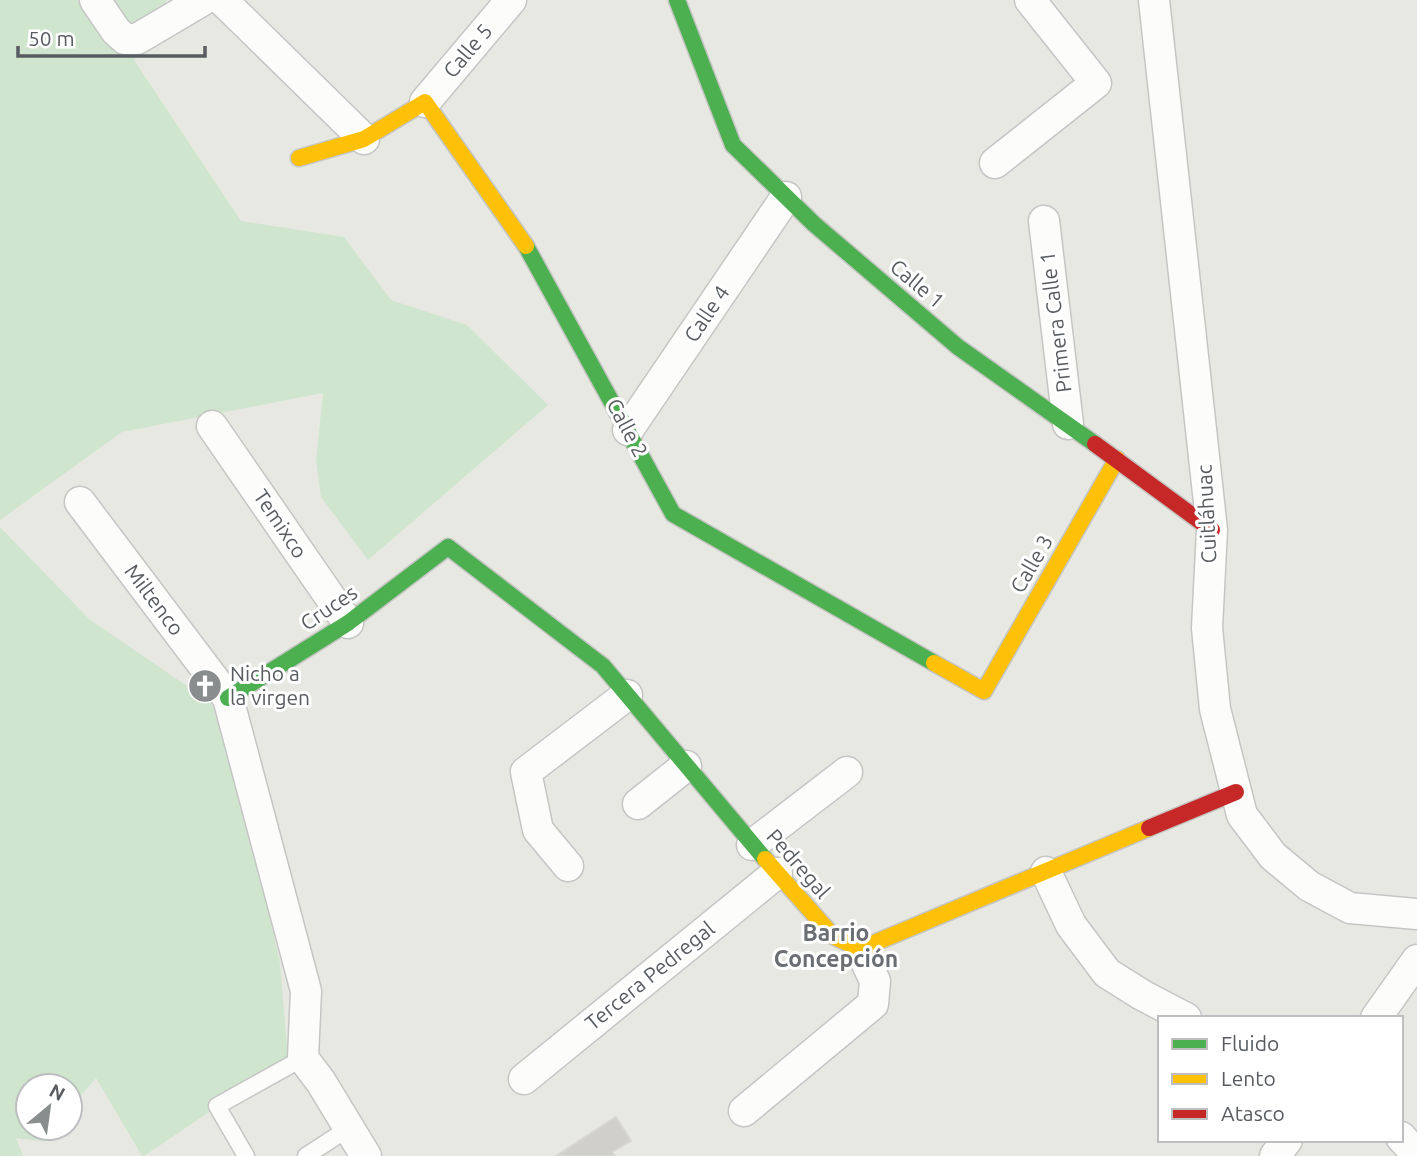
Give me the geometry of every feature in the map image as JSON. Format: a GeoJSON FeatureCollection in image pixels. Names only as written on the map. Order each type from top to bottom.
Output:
{"type":"FeatureCollection","features":[{"type":"Feature","properties":{"kind":"street"},"geometry":{"type":"LineString","coordinates":[[94,0],[116,31],[125,39],[137,39],[203,0]]}},
{"type":"Feature","properties":{"kind":"street"},"geometry":{"type":"LineString","coordinates":[[222,0],[364,139]]}},
{"type":"Feature","properties":{"kind":"street","name":"Calle 5"},"geometry":{"type":"LineString","coordinates":[[425,102],[511,0]]}},
{"type":"Feature","properties":{"kind":"street","name":"Calle 1"},"geometry":{"type":"LineString","coordinates":[[677,0],[733,145],[814,224],[958,346],[1212,530]]}},
{"type":"Feature","properties":{"kind":"street"},"geometry":{"type":"LineString","coordinates":[[995,163],[1096,83],[1030,0]]}},
{"type":"Feature","properties":{"kind":"street","name":"Cuitláhuac"},"geometry":{"type":"LineString","coordinates":[[1154,0],[1212,530],[1207,628],[1215,709],[1242,815],[1273,856],[1309,886],[1350,908],[1417,914]]}},
{"type":"Feature","properties":{"kind":"street"},"geometry":{"type":"LineString","coordinates":[[299,158],[364,139],[425,102]]}},
{"type":"Feature","properties":{"kind":"street","name":"Calle 2"},"geometry":{"type":"LineString","coordinates":[[425,102],[522,239],[673,514],[984,691]]}},
{"type":"Feature","properties":{"kind":"street","name":"Calle 4"},"geometry":{"type":"LineString","coordinates":[[628,430],[786,197]]}},
{"type":"Feature","properties":{"kind":"street","name":"Primera Calle 1"},"geometry":{"type":"LineString","coordinates":[[1044,221],[1068,424]]}},
{"type":"Feature","properties":{"kind":"street","name":"Temixco"},"geometry":{"type":"LineString","coordinates":[[212,426],[348,623]]}},
{"type":"Feature","properties":{"kind":"street","name":"Calle 3"},"geometry":{"type":"LineString","coordinates":[[984,691],[1117,459]]}},
{"type":"Feature","properties":{"kind":"street","name":"Miltenco"},"geometry":{"type":"LineString","coordinates":[[80,502],[228,698]]}},
{"type":"Feature","properties":{"kind":"street","name":"Cruces"},"geometry":{"type":"LineString","coordinates":[[228,698],[348,623],[448,547]]}},
{"type":"Feature","properties":{"kind":"street","name":"Pedregal"},"geometry":{"type":"LineString","coordinates":[[448,547],[603,666],[752,845],[833,936],[860,949]]}},
{"type":"Feature","properties":{"kind":"street"},"geometry":{"type":"LineString","coordinates":[[568,866],[538,830],[526,772],[627,695]]}},
{"type":"Feature","properties":{"kind":"street"},"geometry":{"type":"LineString","coordinates":[[228,698],[306,991],[303,1058],[321,1082],[366,1156]]}},
{"type":"Feature","properties":{"kind":"street"},"geometry":{"type":"LineString","coordinates":[[638,804],[686,766]]}},
{"type":"Feature","properties":{"kind":"street"},"geometry":{"type":"LineString","coordinates":[[752,845],[847,772]]}},
{"type":"Feature","properties":{"kind":"street"},"geometry":{"type":"LineString","coordinates":[[744,1111],[873,1004],[875,981],[860,949],[1236,792]]}},
{"type":"Feature","properties":{"kind":"street"},"geometry":{"type":"LineString","coordinates":[[1046,872],[1071,925],[1107,973],[1182,1016]]}},
{"type":"Feature","properties":{"kind":"street","name":"Tercera Pedregal"},"geometry":{"type":"LineString","coordinates":[[524,1079],[777,873]]}},
{"type":"Feature","properties":{"kind":"street"},"geometry":{"type":"LineString","coordinates":[[1377,1016],[1417,960]]}},
{"type":"Feature","properties":{"kind":"street"},"geometry":{"type":"LineString","coordinates":[[1403,1139],[1417,1155]]}},
{"type":"Feature","properties":{"kind":"lane"},"geometry":{"type":"LineString","coordinates":[[246,1156],[218,1106],[303,1058]]}},
{"type":"Feature","properties":{"kind":"lane"},"geometry":{"type":"LineString","coordinates":[[306,1156],[349,1128]]}},
{"type":"Feature","properties":{"kind":"green space"},"geometry":{"type":"Polygon","coordinates":[[[0,0],[167,0],[134,60],[241,221],[344,237],[391,300],[467,325],[548,405],[368,560],[321,497],[316,460],[323,393],[122,432],[0,520],[0,0]]]}},
{"type":"Feature","properties":{"kind":"green space"},"geometry":{"type":"Polygon","coordinates":[[[0,527],[89,619],[209,701],[226,727],[280,963],[288,1059],[144,1156],[96,1078],[84,1092],[84,1072],[14,1072],[14,1142],[18,1142],[23,1156],[0,1156],[0,527]]]}},
{"type":"Feature","properties":{"kind":"building"},"geometry":{"type":"Polygon","coordinates":[[[616,1117],[631,1141],[612,1152],[615,1156],[556,1156],[616,1117]]]}},
{"type":"Feature","properties":{"kind":"traffic: fast"},"geometry":{"type":"LineString","coordinates":[[677,0],[733,145],[814,224],[958,347],[1095,444]]}},
{"type":"Feature","properties":{"kind":"traffic: fast"},"geometry":{"type":"LineString","coordinates":[[526,246],[673,514],[934,663]]}},
{"type":"Feature","properties":{"kind":"traffic: fast"},"geometry":{"type":"LineString","coordinates":[[228,698],[348,623],[448,547],[603,666],[765,859]]}},
{"type":"Feature","properties":{"kind":"traffic: slow"},"geometry":{"type":"LineString","coordinates":[[299,158],[364,139],[425,102],[526,246]]}},
{"type":"Feature","properties":{"kind":"traffic: slow"},"geometry":{"type":"LineString","coordinates":[[934,663],[984,691],[1117,459]]}},
{"type":"Feature","properties":{"kind":"traffic: slow"},"geometry":{"type":"LineString","coordinates":[[765,859],[833,936],[860,949],[1149,828]]}},
{"type":"Feature","properties":{"kind":"traffic: jam"},"geometry":{"type":"LineString","coordinates":[[1095,444],[1212,530]]}},
{"type":"Feature","properties":{"kind":"traffic: jam"},"geometry":{"type":"LineString","coordinates":[[1149,828],[1236,792]]}},
{"type":"Feature","properties":{"kind":"place","name":"Nicho a la virgen"},"geometry":{"type":"Point","coordinates":[205,686]}},
{"type":"Feature","properties":{"kind":"district","name":"Barrio Concepción"},"geometry":{"type":"Point","coordinates":[836,946]}}]}
